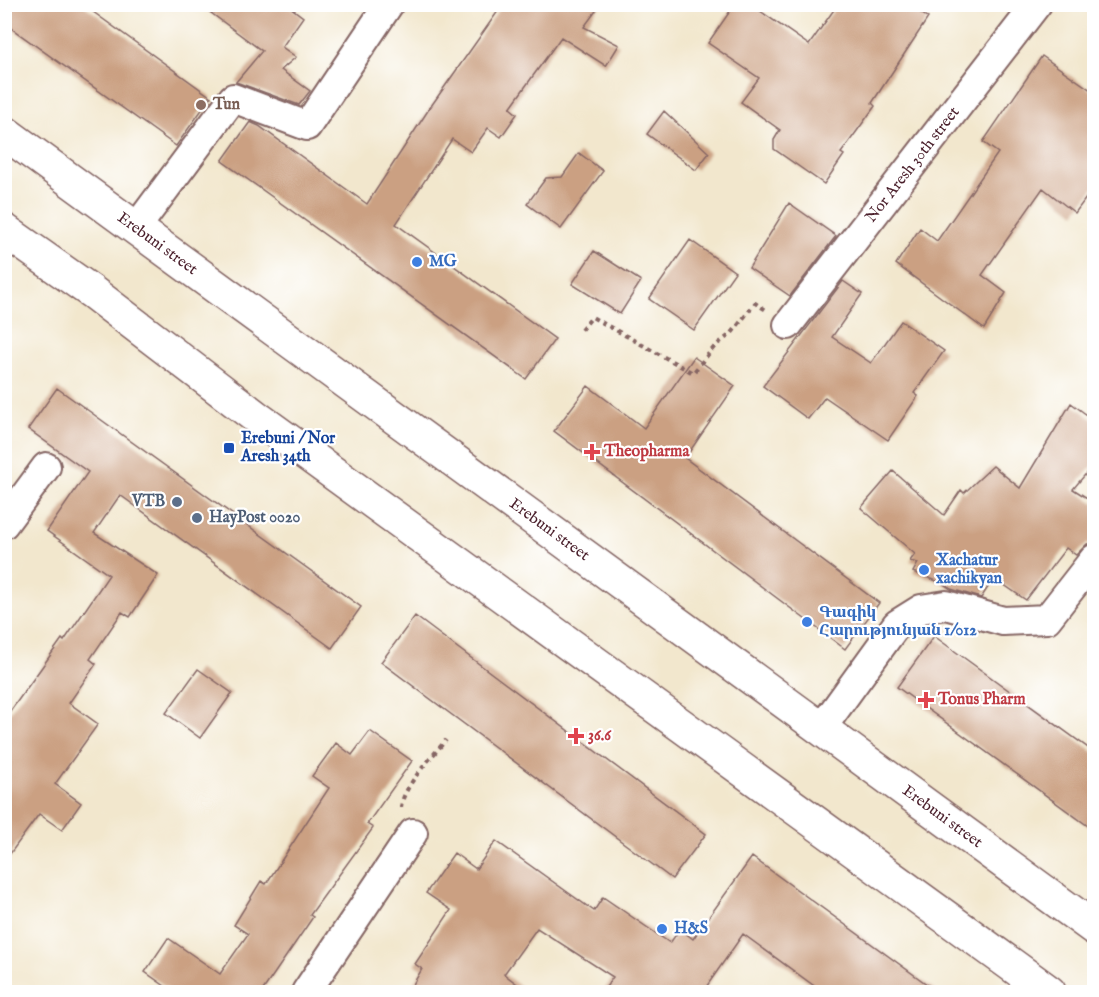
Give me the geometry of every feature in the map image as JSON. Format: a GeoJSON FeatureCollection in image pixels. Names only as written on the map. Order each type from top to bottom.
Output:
{"type":"FeatureCollection","features":[{"type":"Feature","properties":{"kind":"main road","name":"Erebuni street"},"geometry":{"type":"LineString","coordinates":[[4,132],[1095,928]]}},
{"type":"Feature","properties":{"kind":"main road"},"geometry":{"type":"LineString","coordinates":[[4,230],[92,292],[285,438],[1049,993]]}},
{"type":"Feature","properties":{"kind":"street"},"geometry":{"type":"LineString","coordinates":[[135,228],[233,98],[307,126],[389,4]]}},
{"type":"Feature","properties":{"kind":"street","name":"Nor Aresh 30th street"},"geometry":{"type":"LineString","coordinates":[[788,325],[1037,4]]}},
{"type":"Feature","properties":{"kind":"street"},"geometry":{"type":"LineString","coordinates":[[4,524],[46,466]]}},
{"type":"Feature","properties":{"kind":"street"},"geometry":{"type":"LineString","coordinates":[[821,729],[897,624],[921,609],[946,605],[1003,621],[1047,619],[1095,559]]}},
{"type":"Feature","properties":{"kind":"street"},"geometry":{"type":"LineString","coordinates":[[306,993],[413,833]]}},
{"type":"Feature","properties":{"kind":"path"},"geometry":{"type":"LineString","coordinates":[[581,330],[592,317],[693,373],[715,346],[732,333],[755,303],[788,325]]}},
{"type":"Feature","properties":{"kind":"path"},"geometry":{"type":"LineString","coordinates":[[413,833],[401,817],[402,800],[418,774],[446,740]]}},
{"type":"Feature","properties":{"kind":"building"},"geometry":{"type":"Polygon","coordinates":[[[4,4],[82,4],[211,97],[176,146],[4,23],[4,4]]]}},
{"type":"Feature","properties":{"kind":"building"},"geometry":{"type":"Polygon","coordinates":[[[199,4],[286,4],[303,17],[282,47],[296,57],[281,70],[310,91],[299,105],[236,82],[262,51],[199,4]]]}},
{"type":"Feature","properties":{"kind":"building"},"geometry":{"type":"Polygon","coordinates":[[[503,4],[601,4],[584,27],[619,45],[606,66],[561,37],[510,108],[517,114],[501,137],[488,128],[471,152],[452,139],[396,224],[555,339],[526,379],[222,161],[250,122],[259,126],[367,204],[429,109],[503,4]]]}},
{"type":"Feature","properties":{"kind":"building"},"geometry":{"type":"Polygon","coordinates":[[[735,4],[750,4],[809,45],[838,4],[908,4],[928,18],[872,103],[875,106],[841,153],[844,155],[824,184],[774,149],[774,140],[780,130],[741,102],[759,78],[708,43],[735,4]]]}},
{"type":"Feature","properties":{"kind":"building"},"geometry":{"type":"Polygon","coordinates":[[[1042,56],[1095,93],[1095,186],[1075,213],[1043,188],[982,275],[1006,293],[984,329],[896,264],[920,228],[937,241],[998,153],[983,142],[1042,56]]]}},
{"type":"Feature","properties":{"kind":"building"},"geometry":{"type":"Polygon","coordinates":[[[664,111],[709,153],[696,170],[647,134],[664,111]]]}},
{"type":"Feature","properties":{"kind":"building"},"geometry":{"type":"Polygon","coordinates":[[[579,153],[603,171],[561,229],[527,204],[546,178],[562,177],[579,153]]]}},
{"type":"Feature","properties":{"kind":"building"},"geometry":{"type":"Polygon","coordinates":[[[789,203],[836,236],[790,296],[749,268],[789,203]]]}},
{"type":"Feature","properties":{"kind":"building"},"geometry":{"type":"Polygon","coordinates":[[[690,240],[735,272],[694,330],[649,299],[690,240]]]}},
{"type":"Feature","properties":{"kind":"building"},"geometry":{"type":"Polygon","coordinates":[[[594,251],[641,281],[620,314],[572,284],[594,251]]]}},
{"type":"Feature","properties":{"kind":"building"},"geometry":{"type":"Polygon","coordinates":[[[843,281],[862,294],[832,337],[871,363],[901,321],[944,351],[914,393],[918,396],[888,440],[825,397],[808,419],[763,386],[843,281]]]}},
{"type":"Feature","properties":{"kind":"building"},"geometry":{"type":"Polygon","coordinates":[[[694,357],[735,386],[685,458],[879,603],[845,649],[554,431],[588,386],[644,428],[694,357]]]}},
{"type":"Feature","properties":{"kind":"building"},"geometry":{"type":"Polygon","coordinates":[[[57,388],[361,607],[332,648],[120,495],[94,533],[158,575],[130,617],[122,612],[90,659],[96,664],[69,703],[98,724],[55,784],[81,803],[62,830],[39,814],[4,862],[4,720],[62,639],[64,641],[109,575],[47,531],[88,472],[28,429],[57,388]]]}},
{"type":"Feature","properties":{"kind":"building"},"geometry":{"type":"Polygon","coordinates":[[[1071,403],[1095,421],[1095,463],[1073,489],[1095,503],[1095,543],[1087,544],[1076,555],[1066,548],[1026,600],[994,578],[981,598],[951,589],[942,583],[913,572],[918,563],[910,561],[915,554],[861,508],[893,471],[944,515],[961,490],[964,493],[993,466],[1020,488],[1071,403]]]}},
{"type":"Feature","properties":{"kind":"building"},"geometry":{"type":"Polygon","coordinates":[[[415,616],[706,834],[672,879],[381,662],[415,616]]]}},
{"type":"Feature","properties":{"kind":"building"},"geometry":{"type":"Polygon","coordinates":[[[934,636],[1095,753],[1095,831],[897,687],[934,636]]]}},
{"type":"Feature","properties":{"kind":"building"},"geometry":{"type":"Polygon","coordinates":[[[198,669],[232,693],[200,738],[166,713],[198,669]]]}},
{"type":"Feature","properties":{"kind":"building"},"geometry":{"type":"Polygon","coordinates":[[[370,731],[412,761],[367,824],[373,828],[310,915],[313,917],[261,993],[175,993],[145,972],[168,938],[220,974],[248,934],[234,925],[261,881],[266,884],[329,788],[312,776],[336,743],[352,755],[370,731]]]}},
{"type":"Feature","properties":{"kind":"building"},"geometry":{"type":"Polygon","coordinates":[[[496,841],[594,911],[603,897],[670,943],[680,929],[693,939],[752,857],[939,993],[824,993],[743,934],[702,993],[602,993],[613,977],[537,928],[504,974],[529,993],[408,993],[422,969],[415,964],[451,910],[426,893],[454,853],[476,869],[496,841]]]}},
{"type":"Feature","properties":{"kind":"place","name":"Tun"},"geometry":{"type":"Point","coordinates":[201,105]}},
{"type":"Feature","properties":{"kind":"place","name":"MG"},"geometry":{"type":"Point","coordinates":[417,262]}},
{"type":"Feature","properties":{"kind":"place","name":"Erebuni / Nor Aresh 34th"},"geometry":{"type":"Point","coordinates":[229,448]}},
{"type":"Feature","properties":{"kind":"place","name":"Theopharma"},"geometry":{"type":"Point","coordinates":[592,452]}},
{"type":"Feature","properties":{"kind":"place","name":"VTB"},"geometry":{"type":"Point","coordinates":[177,502]}},
{"type":"Feature","properties":{"kind":"place","name":"HayPost 0020"},"geometry":{"type":"Point","coordinates":[197,518]}},
{"type":"Feature","properties":{"kind":"place","name":"Xachatur xachikyan"},"geometry":{"type":"Point","coordinates":[924,570]}},
{"type":"Feature","properties":{"kind":"place","name":"Գագիկ Հարությունյան 1/012"},"geometry":{"type":"Point","coordinates":[807,622]}},
{"type":"Feature","properties":{"kind":"place","name":"Tonus Pharm"},"geometry":{"type":"Point","coordinates":[926,700]}},
{"type":"Feature","properties":{"kind":"place","name":"36.6"},"geometry":{"type":"Point","coordinates":[576,736]}},
{"type":"Feature","properties":{"kind":"place","name":"H&S"},"geometry":{"type":"Point","coordinates":[662,929]}}]}
